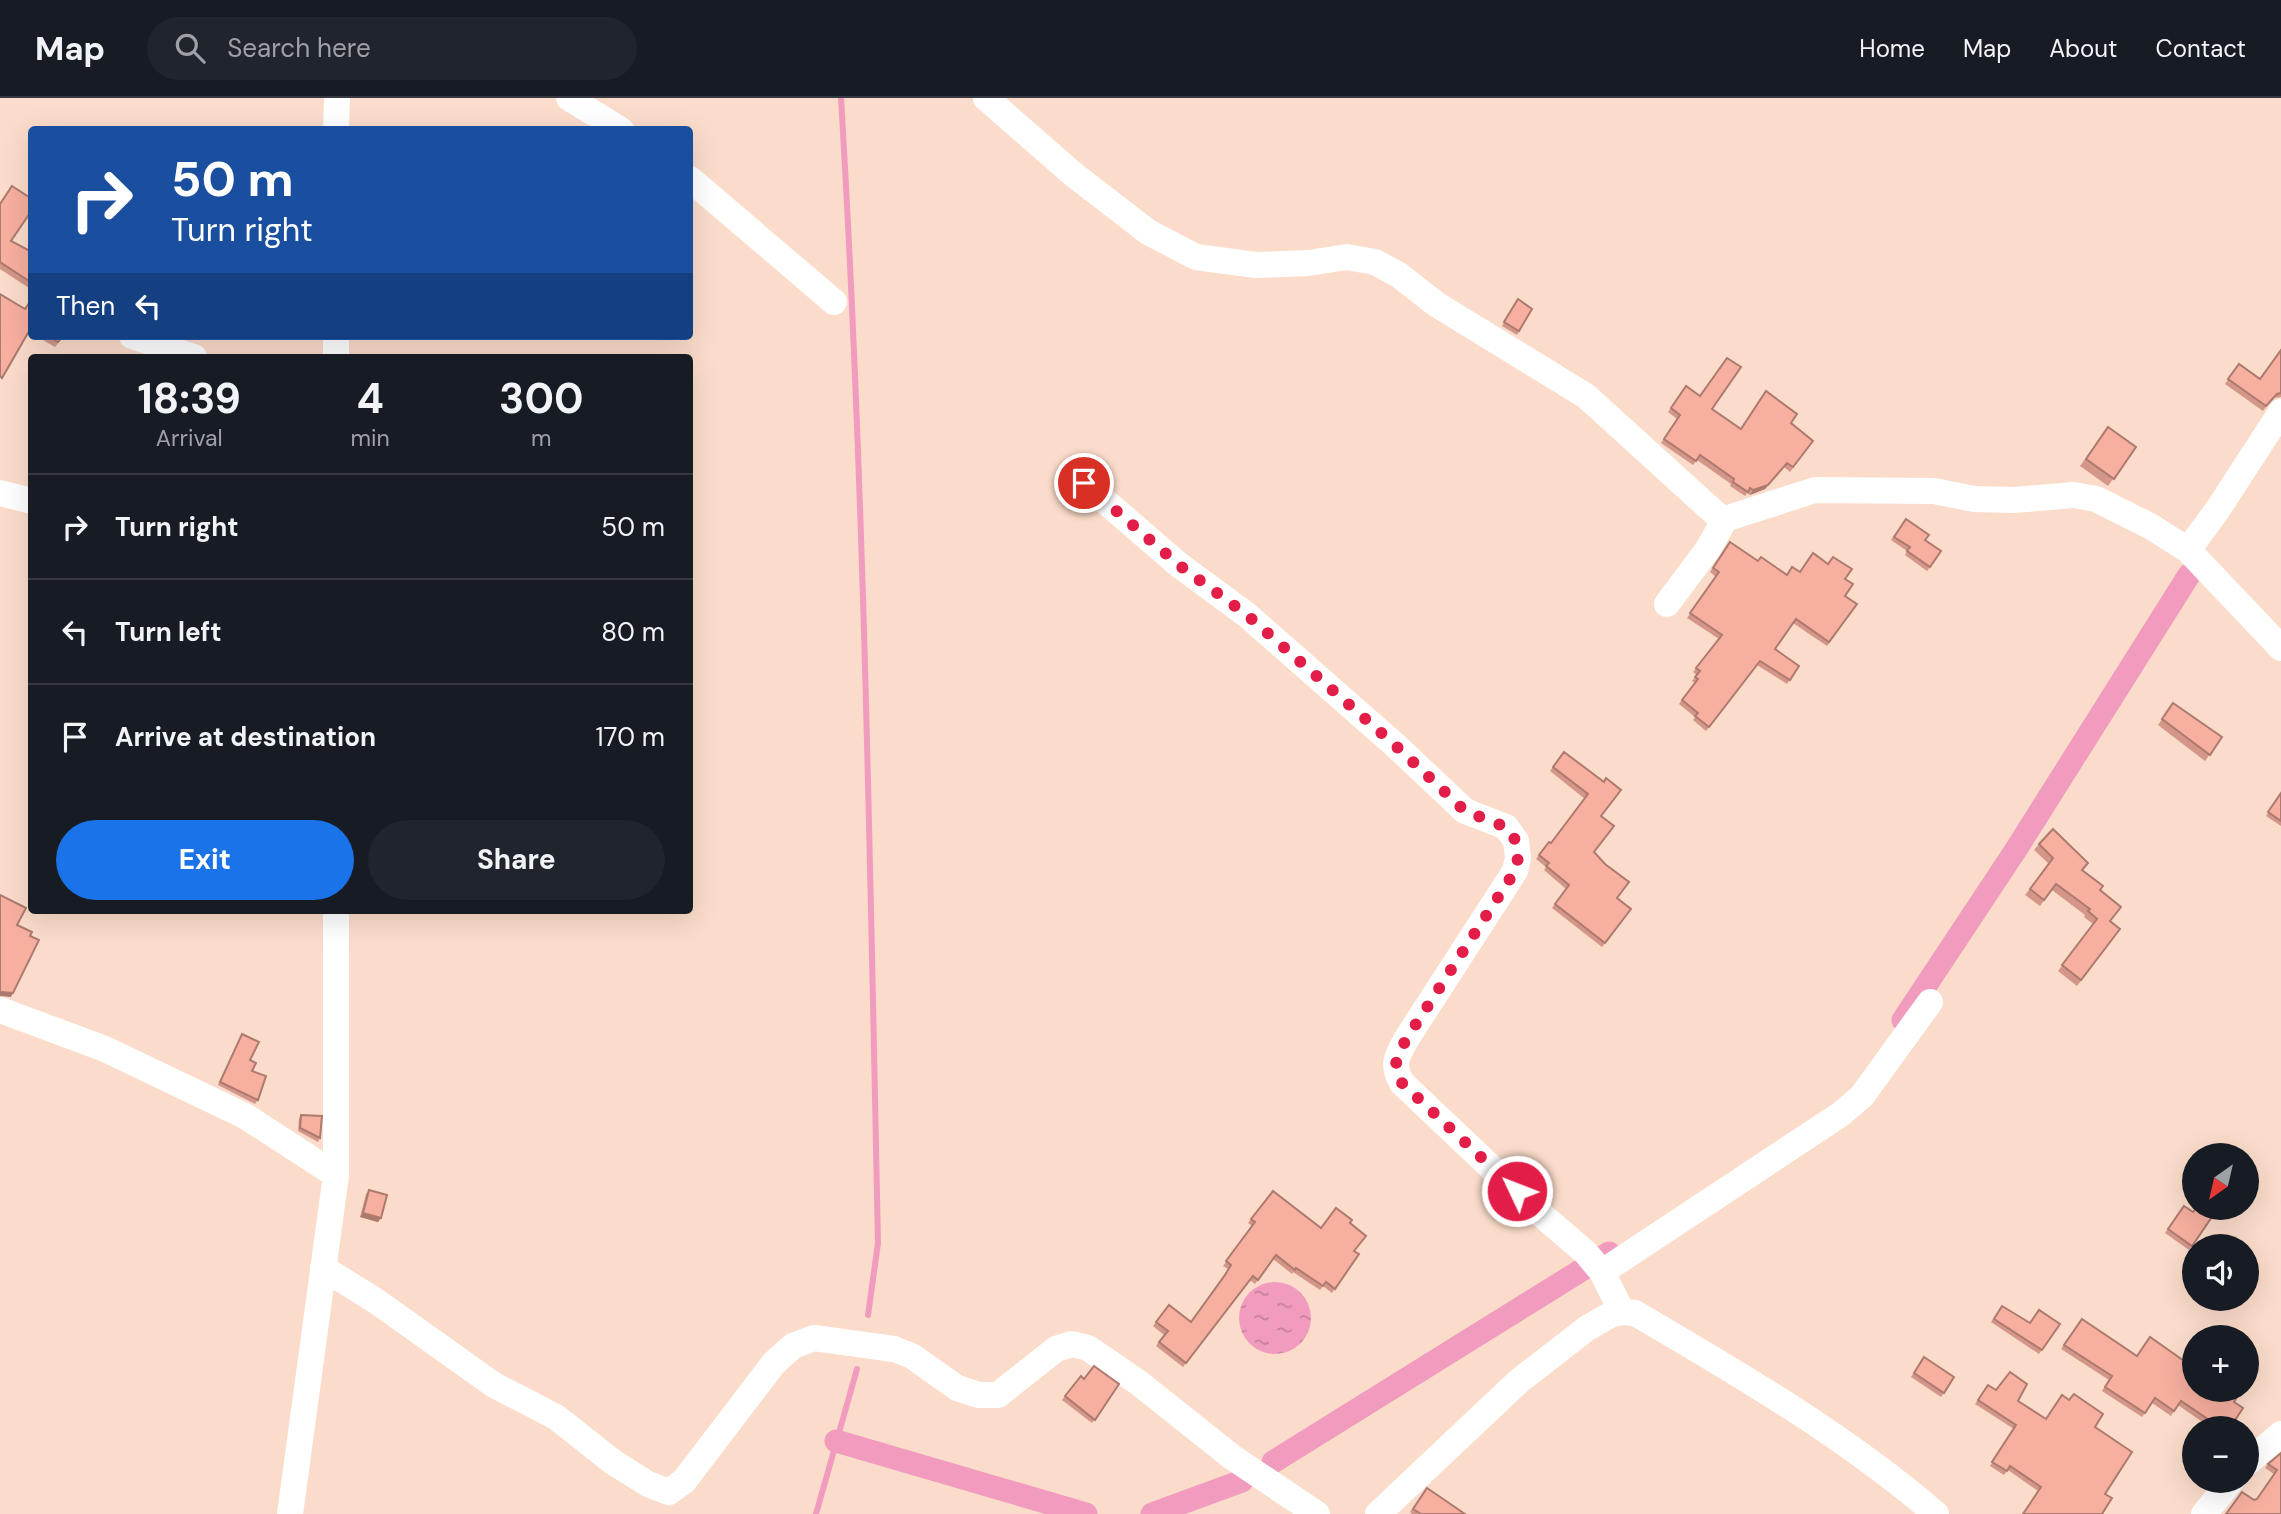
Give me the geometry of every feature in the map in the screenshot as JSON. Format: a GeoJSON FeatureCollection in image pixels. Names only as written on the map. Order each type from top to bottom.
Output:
{"type":"FeatureCollection","features":[{"type":"Feature","properties":{"kind":"street"},"geometry":{"type":"LineString","coordinates":[[336,126],[337,98]]}},
{"type":"Feature","properties":{"kind":"street"},"geometry":{"type":"LineString","coordinates":[[569,98],[614,126]]}},
{"type":"Feature","properties":{"kind":"street"},"geometry":{"type":"LineString","coordinates":[[986,98],[1073,174],[1148,232],[1196,257],[1256,265],[1347,257],[1376,262],[1399,275],[1436,304],[1586,396],[1717,515],[1726,519],[1815,491],[1934,491],[1974,499],[2014,500],[2074,495],[2096,499],[2150,526],[2188,550],[2281,648]]}},
{"type":"Feature","properties":{"kind":"street"},"geometry":{"type":"LineString","coordinates":[[693,182],[834,302]]}},
{"type":"Feature","properties":{"kind":"street"},"geometry":{"type":"LineString","coordinates":[[144,340],[185,354]]}},
{"type":"Feature","properties":{"kind":"street"},"geometry":{"type":"LineString","coordinates":[[2188,550],[2281,412]]}},
{"type":"Feature","properties":{"kind":"street"},"geometry":{"type":"LineString","coordinates":[[1084,483],[1179,565],[1247,615],[1395,745],[1465,811],[1506,827],[1516,841],[1518,858],[1515,871],[1407,1038],[1397,1056],[1395,1071],[1402,1083],[1595,1264],[1622,1312]]}},
{"type":"Feature","properties":{"kind":"street"},"geometry":{"type":"LineString","coordinates":[[0,493],[28,500]]}},
{"type":"Feature","properties":{"kind":"street"},"geometry":{"type":"LineString","coordinates":[[1667,604],[1708,549],[1726,519]]}},
{"type":"Feature","properties":{"kind":"street"},"geometry":{"type":"LineString","coordinates":[[290,1514],[336,1175],[335,914]]}},
{"type":"Feature","properties":{"kind":"street"},"geometry":{"type":"LineString","coordinates":[[1595,1264],[1841,1114],[1862,1096],[1930,1002]]}},
{"type":"Feature","properties":{"kind":"street"},"geometry":{"type":"LineString","coordinates":[[0,1010],[105,1049],[244,1116],[336,1175]]}},
{"type":"Feature","properties":{"kind":"street"},"geometry":{"type":"LineString","coordinates":[[323,1268],[376,1301],[494,1385],[556,1417],[613,1462],[672,1503],[684,1481],[774,1363],[793,1346],[814,1338],[894,1349],[912,1356],[957,1388],[979,1395],[998,1395],[1056,1349],[1072,1344],[1088,1348],[1139,1383],[1232,1457],[1317,1514]]}},
{"type":"Feature","properties":{"kind":"street"},"geometry":{"type":"LineString","coordinates":[[1378,1514],[1519,1381],[1586,1329],[1622,1312],[1635,1313],[1780,1399],[1857,1452],[1936,1514]]}},
{"type":"Feature","properties":{"kind":"street"},"geometry":{"type":"LineString","coordinates":[[2259,1453],[2281,1434]]}},
{"type":"Feature","properties":{"kind":"street"},"geometry":{"type":"LineString","coordinates":[[2204,1514],[2221,1493]]}},
{"type":"Feature","properties":{"kind":"water"},"geometry":{"type":"Polygon","coordinates":[[[1275,1282],[1289,1285],[1301,1292],[1308,1304],[1311,1318],[1308,1332],[1301,1344],[1289,1351],[1275,1354],[1261,1351],[1249,1344],[1242,1332],[1239,1318],[1242,1304],[1249,1292],[1261,1285],[1275,1282]]]}},
{"type":"Feature","properties":{"kind":"building"},"geometry":{"type":"Polygon","coordinates":[[[12,186],[28,196],[28,216],[11,241],[28,250],[28,280],[0,262],[0,204],[12,186]]]}},
{"type":"Feature","properties":{"kind":"building"},"geometry":{"type":"Polygon","coordinates":[[[0,294],[25,309],[28,305],[28,333],[2,378],[0,294]]]}},
{"type":"Feature","properties":{"kind":"building"},"geometry":{"type":"Polygon","coordinates":[[[1518,299],[1532,309],[1519,331],[1504,322],[1518,299]]]}},
{"type":"Feature","properties":{"kind":"building"},"geometry":{"type":"Polygon","coordinates":[[[2281,350],[2281,393],[2266,406],[2228,379],[2239,364],[2260,379],[2281,350]]]}},
{"type":"Feature","properties":{"kind":"building"},"geometry":{"type":"Polygon","coordinates":[[[1727,358],[1741,367],[1712,409],[1741,429],[1766,391],[1797,414],[1791,423],[1813,441],[1793,467],[1787,463],[1768,485],[1753,490],[1750,488],[1748,492],[1700,455],[1696,461],[1664,439],[1680,415],[1671,408],[1686,386],[1700,396],[1727,358]]]}},
{"type":"Feature","properties":{"kind":"building"},"geometry":{"type":"Polygon","coordinates":[[[2108,427],[2136,447],[2114,479],[2086,459],[2108,427]]]}},
{"type":"Feature","properties":{"kind":"building"},"geometry":{"type":"Polygon","coordinates":[[[1906,519],[1929,535],[1925,540],[1941,551],[1930,567],[1907,551],[1910,547],[1894,537],[1906,519]]]}},
{"type":"Feature","properties":{"kind":"building"},"geometry":{"type":"Polygon","coordinates":[[[1730,542],[1758,561],[1761,557],[1787,575],[1792,567],[1800,572],[1813,553],[1828,564],[1833,557],[1852,569],[1845,579],[1853,584],[1845,596],[1857,604],[1829,642],[1796,619],[1775,649],[1799,666],[1790,680],[1760,661],[1709,727],[1695,716],[1698,713],[1682,700],[1698,679],[1695,677],[1700,671],[1696,668],[1722,635],[1690,613],[1719,572],[1713,568],[1730,542]]]}},
{"type":"Feature","properties":{"kind":"building"},"geometry":{"type":"Polygon","coordinates":[[[2173,703],[2222,737],[2210,755],[2162,719],[2173,703]]]}},
{"type":"Feature","properties":{"kind":"building"},"geometry":{"type":"Polygon","coordinates":[[[1564,752],[1604,782],[1606,778],[1621,790],[1601,816],[1614,826],[1594,852],[1629,882],[1617,898],[1631,909],[1605,943],[1555,904],[1569,885],[1546,866],[1549,863],[1539,855],[1588,794],[1553,767],[1564,752]]]}},
{"type":"Feature","properties":{"kind":"building"},"geometry":{"type":"Polygon","coordinates":[[[2281,793],[2281,821],[2268,812],[2281,793]]]}},
{"type":"Feature","properties":{"kind":"building"},"geometry":{"type":"Polygon","coordinates":[[[2053,829],[2088,863],[2082,870],[2103,886],[2100,890],[2121,907],[2110,921],[2120,929],[2081,980],[2062,965],[2097,919],[2088,911],[2090,909],[2056,884],[2044,900],[2030,889],[2053,858],[2039,844],[2053,829]]]}},
{"type":"Feature","properties":{"kind":"building"},"geometry":{"type":"Polygon","coordinates":[[[0,895],[26,908],[17,925],[32,932],[30,936],[39,940],[13,993],[0,992],[0,895]]]}},
{"type":"Feature","properties":{"kind":"building"},"geometry":{"type":"Polygon","coordinates":[[[242,1034],[259,1042],[250,1060],[256,1063],[252,1071],[266,1076],[258,1100],[220,1082],[242,1034]]]}},
{"type":"Feature","properties":{"kind":"building"},"geometry":{"type":"Polygon","coordinates":[[[301,1115],[322,1116],[320,1138],[300,1128],[301,1115]]]}},
{"type":"Feature","properties":{"kind":"building"},"geometry":{"type":"Polygon","coordinates":[[[369,1190],[387,1195],[381,1218],[363,1213],[369,1190]]]}},
{"type":"Feature","properties":{"kind":"building"},"geometry":{"type":"Polygon","coordinates":[[[1273,1191],[1321,1228],[1336,1208],[1352,1220],[1350,1223],[1366,1236],[1354,1251],[1359,1254],[1335,1289],[1326,1282],[1323,1286],[1296,1268],[1295,1270],[1276,1255],[1258,1280],[1253,1276],[1186,1363],[1159,1342],[1168,1331],[1156,1322],[1169,1305],[1191,1322],[1225,1275],[1231,1265],[1226,1261],[1255,1222],[1251,1219],[1273,1191]]]}},
{"type":"Feature","properties":{"kind":"building"},"geometry":{"type":"Polygon","coordinates":[[[2182,1209],[2182,1220],[2210,1220],[2200,1234],[2182,1234],[2182,1239],[2168,1229],[2182,1209]]]}},
{"type":"Feature","properties":{"kind":"building"},"geometry":{"type":"Polygon","coordinates":[[[2002,1306],[2030,1323],[2039,1310],[2060,1324],[2042,1350],[1994,1319],[2002,1306]]]}},
{"type":"Feature","properties":{"kind":"building"},"geometry":{"type":"Polygon","coordinates":[[[2082,1319],[2137,1356],[2150,1337],[2182,1360],[2182,1402],[2174,1411],[2155,1398],[2145,1413],[2105,1387],[2112,1376],[2064,1345],[2082,1319]]]}},
{"type":"Feature","properties":{"kind":"building"},"geometry":{"type":"Polygon","coordinates":[[[1924,1357],[1954,1377],[1944,1393],[1914,1373],[1924,1357]]]}},
{"type":"Feature","properties":{"kind":"building"},"geometry":{"type":"Polygon","coordinates":[[[1094,1366],[1119,1384],[1095,1420],[1065,1396],[1081,1376],[1084,1379],[1094,1366]]]}},
{"type":"Feature","properties":{"kind":"building"},"geometry":{"type":"Polygon","coordinates":[[[2010,1372],[2027,1384],[2018,1401],[2046,1419],[2062,1395],[2069,1400],[2074,1394],[2103,1414],[2095,1427],[2132,1452],[2105,1494],[2112,1498],[2102,1514],[2023,1514],[2041,1487],[2010,1466],[2007,1471],[1992,1462],[2016,1425],[1978,1400],[1988,1385],[1996,1390],[2010,1372]]]}},
{"type":"Feature","properties":{"kind":"building"},"geometry":{"type":"Polygon","coordinates":[[[2182,1402],[2234,1402],[2243,1408],[2238,1416],[2203,1416],[2182,1402]]]}},
{"type":"Feature","properties":{"kind":"building"},"geometry":{"type":"Polygon","coordinates":[[[2281,1453],[2281,1514],[2226,1514],[2241,1493],[2257,1499],[2277,1470],[2268,1464],[2281,1453]]]}},
{"type":"Feature","properties":{"kind":"building"},"geometry":{"type":"Polygon","coordinates":[[[1427,1488],[1465,1514],[1421,1514],[1413,1509],[1427,1488]]]}},
{"type":"Feature","properties":{"kind":"waterway"},"geometry":{"type":"LineString","coordinates":[[841,98],[861,527],[872,957],[878,1243],[868,1315]]}},
{"type":"Feature","properties":{"kind":"waterway"},"geometry":{"type":"LineString","coordinates":[[1903,1020],[2017,848],[2189,575]]}},
{"type":"Feature","properties":{"kind":"waterway"},"geometry":{"type":"LineString","coordinates":[[1273,1462],[1609,1253]]}},
{"type":"Feature","properties":{"kind":"waterway"},"geometry":{"type":"LineString","coordinates":[[816,1514],[857,1369]]}},
{"type":"Feature","properties":{"kind":"waterway"},"geometry":{"type":"LineString","coordinates":[[836,1441],[1086,1514]]}},
{"type":"Feature","properties":{"kind":"waterway"},"geometry":{"type":"LineString","coordinates":[[1152,1514],[1242,1481]]}},
{"type":"Feature","properties":{"kind":"route"},"geometry":{"type":"LineString","coordinates":[[1084,483],[1179,565],[1247,615],[1395,745],[1465,811],[1506,827],[1516,841],[1518,858],[1515,871],[1407,1038],[1397,1056],[1395,1071],[1402,1083],[1517,1191]]}}]}
